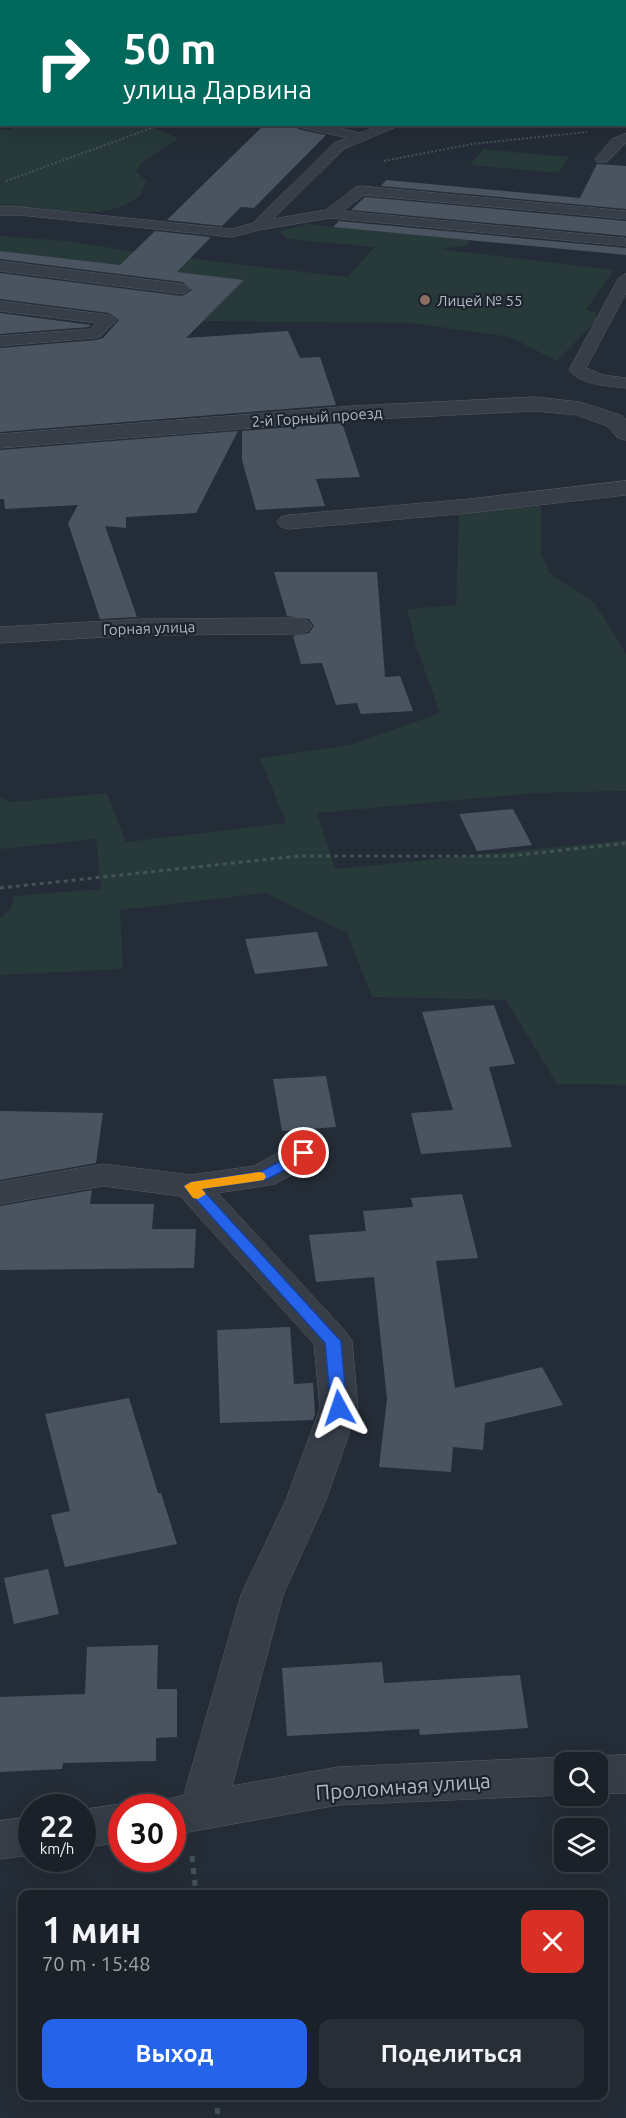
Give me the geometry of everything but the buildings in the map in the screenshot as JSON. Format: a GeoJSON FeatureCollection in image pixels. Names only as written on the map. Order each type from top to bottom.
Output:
{"type":"FeatureCollection","features":[{"type":"Feature","properties":{"kind":"street","name":"2-й Горный проезд"},"geometry":{"type":"LineString","coordinates":[[0,441],[352,414],[535,404],[580,409],[615,421],[626,433]]}},
{"type":"Feature","properties":{"kind":"street"},"geometry":{"type":"LineString","coordinates":[[289,522],[469,506],[626,488]]}},
{"type":"Feature","properties":{"kind":"street","name":"Горная улица"},"geometry":{"type":"LineString","coordinates":[[0,634],[142,627],[299,626]]}},
{"type":"Feature","properties":{"kind":"street"},"geometry":{"type":"LineString","coordinates":[[0,1193],[104,1175],[191,1186],[263,1176],[304,1153]]}},
{"type":"Feature","properties":{"kind":"street"},"geometry":{"type":"LineString","coordinates":[[187,1814],[262,1595],[306,1500],[339,1408],[333,1341],[191,1186]]}},
{"type":"Feature","properties":{"kind":"street"},"geometry":{"type":"LineString","coordinates":[[608,1775],[626,1774]]}},
{"type":"Feature","properties":{"kind":"street","name":"Проломная улица"},"geometry":{"type":"LineString","coordinates":[[187,1814],[338,1786],[554,1776]]}},
{"type":"Feature","properties":{"kind":"street"},"geometry":{"type":"LineString","coordinates":[[0,1840],[18,1838]]}},
{"type":"Feature","properties":{"kind":"lane"},"geometry":{"type":"LineString","coordinates":[[312,126],[359,137]]}},
{"type":"Feature","properties":{"kind":"lane"},"geometry":{"type":"LineString","coordinates":[[258,226],[339,146],[390,126]]}},
{"type":"Feature","properties":{"kind":"lane"},"geometry":{"type":"LineString","coordinates":[[602,159],[617,141],[626,138]]}},
{"type":"Feature","properties":{"kind":"lane"},"geometry":{"type":"LineString","coordinates":[[330,214],[361,190],[626,215]]}},
{"type":"Feature","properties":{"kind":"lane"},"geometry":{"type":"LineString","coordinates":[[0,211],[20,211],[232,233],[258,226],[330,214],[625,242]]}},
{"type":"Feature","properties":{"kind":"lane"},"geometry":{"type":"LineString","coordinates":[[0,267],[182,289]]}},
{"type":"Feature","properties":{"kind":"lane"},"geometry":{"type":"LineString","coordinates":[[626,279],[578,370],[600,380],[626,383]]}},
{"type":"Feature","properties":{"kind":"lane"},"geometry":{"type":"LineString","coordinates":[[0,306],[109,320],[94,333],[0,341]]}},
{"type":"Feature","properties":{"kind":"path"},"geometry":{"type":"LineString","coordinates":[[0,183],[157,126]]}},
{"type":"Feature","properties":{"kind":"path"},"geometry":{"type":"LineString","coordinates":[[323,162],[388,161],[472,144],[593,131]]}},
{"type":"Feature","properties":{"kind":"path"},"geometry":{"type":"LineString","coordinates":[[0,888],[299,856],[510,856],[626,843]]}},
{"type":"Feature","properties":{"kind":"path"},"geometry":{"type":"LineString","coordinates":[[216,2100],[218,2118]]}},
{"type":"Feature","properties":{"kind":"shaded area"},"geometry":{"type":"Polygon","coordinates":[[[17,126],[133,126],[165,132],[178,139],[142,162],[136,171],[147,180],[140,196],[115,209],[78,212],[32,208],[0,209],[0,129],[10,130],[17,126]]]}},
{"type":"Feature","properties":{"kind":"shaded area"},"geometry":{"type":"Polygon","coordinates":[[[483,149],[569,157],[558,173],[470,165],[483,149]]]}},
{"type":"Feature","properties":{"kind":"shaded area","name":"Лицей № 55"},"geometry":{"type":"Polygon","coordinates":[[[307,224],[470,240],[466,246],[439,249],[614,270],[586,310],[596,312],[596,321],[557,361],[510,337],[411,323],[203,321],[244,280],[0,251],[0,236],[67,241],[137,252],[347,277],[375,247],[287,239],[279,231],[307,224]]]}},
{"type":"Feature","properties":{"kind":"shaded area"},"geometry":{"type":"Polygon","coordinates":[[[541,506],[541,552],[549,573],[594,602],[626,654],[626,791],[535,793],[317,813],[335,869],[626,840],[626,1085],[557,1084],[506,1000],[372,997],[347,933],[266,893],[120,910],[123,969],[0,975],[0,918],[11,909],[14,896],[101,889],[96,839],[0,849],[0,797],[12,802],[107,793],[126,842],[286,823],[260,758],[350,745],[440,713],[416,646],[407,609],[456,605],[459,513],[541,506]]]}},
{"type":"Feature","properties":{"kind":"slow traffic"},"geometry":{"type":"LineString","coordinates":[[198,1194],[191,1186],[259,1177]]}},
{"type":"Feature","properties":{"kind":"place","name":"Лицей № 55"},"geometry":{"type":"Point","coordinates":[425,300]}},
{"type":"Feature","properties":{"kind":"route"},"geometry":{"type":"LineString","coordinates":[[304,1153],[263,1176],[191,1186],[333,1341],[339,1408]]}}]}
